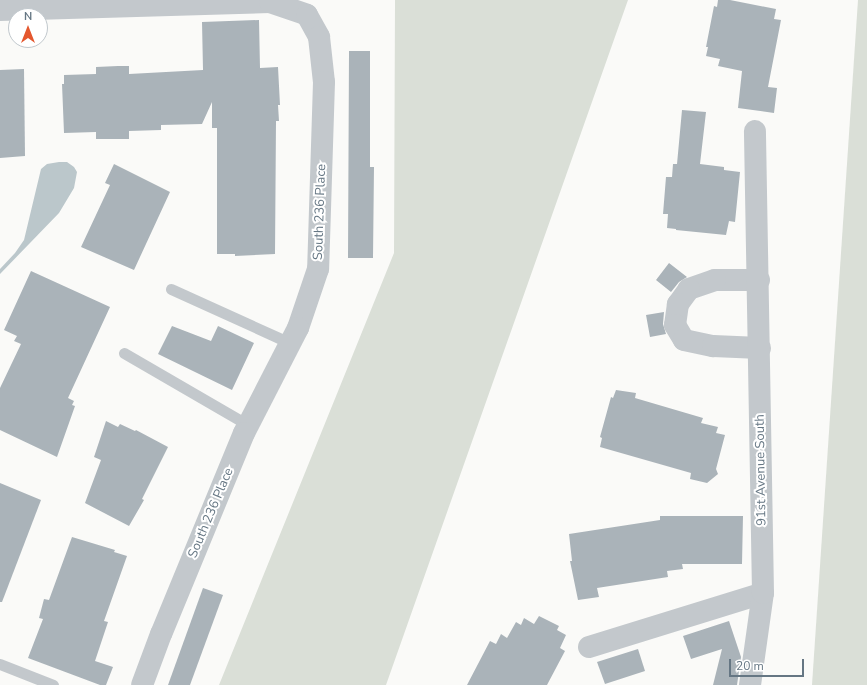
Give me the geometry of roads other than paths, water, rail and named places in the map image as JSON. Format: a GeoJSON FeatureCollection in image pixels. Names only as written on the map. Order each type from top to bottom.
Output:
{"type":"FeatureCollection","features":[{"type":"Feature","properties":{"kind":"street","name":"South 236 Place"},"geometry":{"type":"LineString","coordinates":[[0,10],[270,2],[306,15],[319,38],[324,82],[318,269],[298,328],[248,425],[161,634],[142,685]]}},
{"type":"Feature","properties":{"kind":"street","name":"91st Avenue South"},"geometry":{"type":"LineString","coordinates":[[750,685],[763,593],[759,280],[755,131]]}},
{"type":"Feature","properties":{"kind":"street"},"geometry":{"type":"LineString","coordinates":[[759,280],[715,280],[688,289],[678,304],[675,325],[684,340],[713,346],[760,348]]}},
{"type":"Feature","properties":{"kind":"street"},"geometry":{"type":"LineString","coordinates":[[590,647],[763,593]]}},
{"type":"Feature","properties":{"kind":"lane"},"geometry":{"type":"LineString","coordinates":[[171,289],[290,343]]}},
{"type":"Feature","properties":{"kind":"lane"},"geometry":{"type":"LineString","coordinates":[[124,353],[248,425]]}},
{"type":"Feature","properties":{"kind":"lane"},"geometry":{"type":"LineString","coordinates":[[0,664],[53,685]]}}]}
